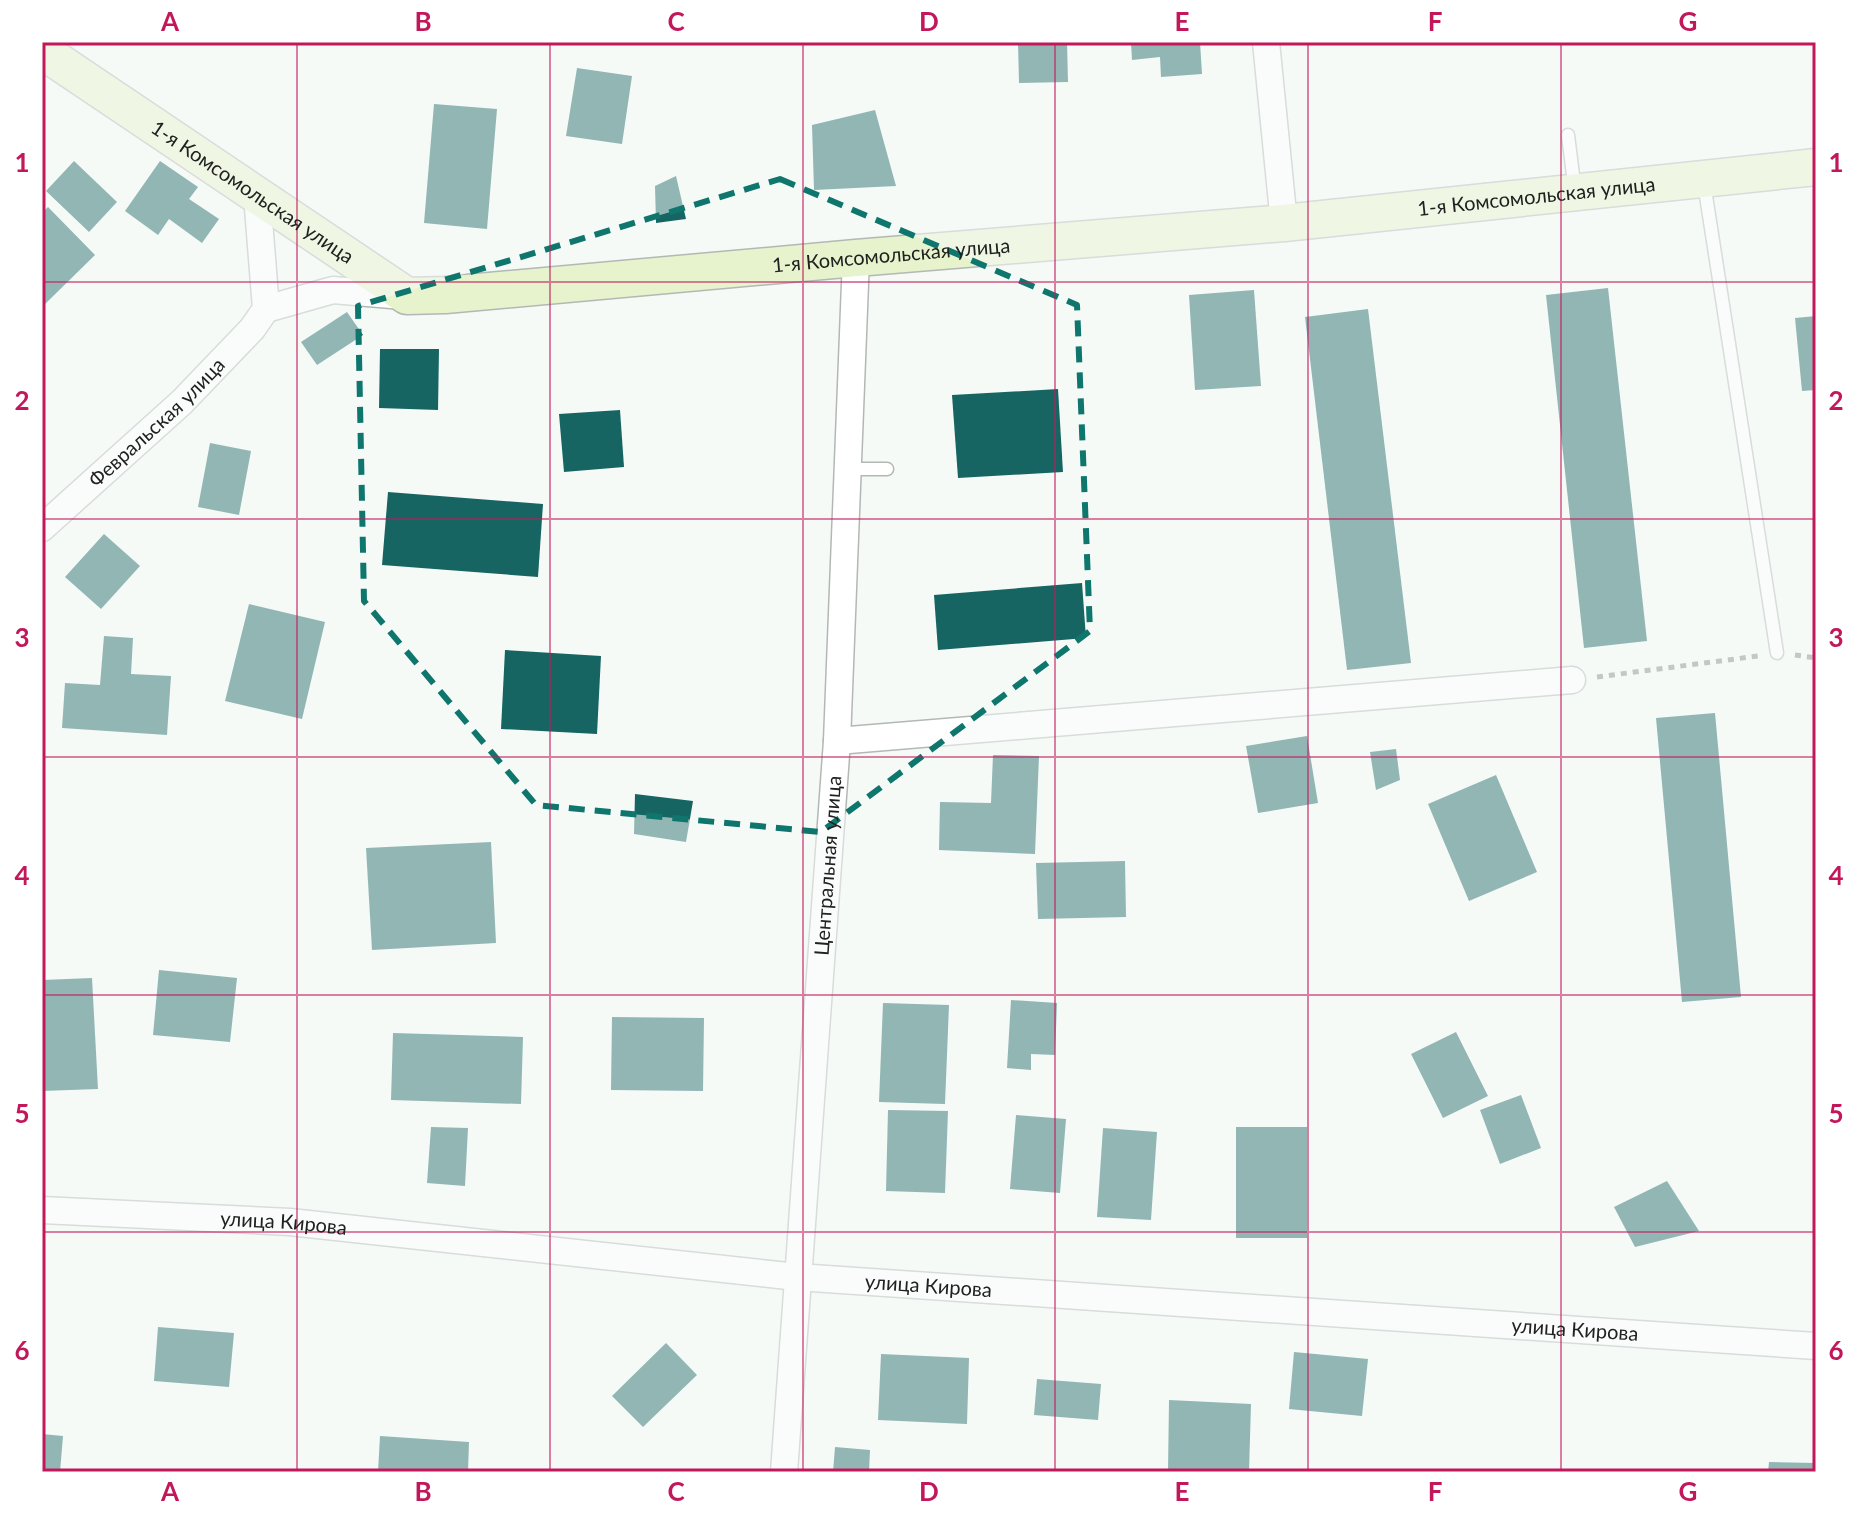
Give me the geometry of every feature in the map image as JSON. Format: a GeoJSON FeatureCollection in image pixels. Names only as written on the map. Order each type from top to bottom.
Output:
{"type":"FeatureCollection","features":[{"type":"Feature","properties":{"kind":"main road","name":"1-я Комсомольская улица"},"geometry":{"type":"LineString","coordinates":[[42,47],[50,56],[407,296],[1284,223],[1816,167]]}},
{"type":"Feature","properties":{"kind":"street"},"geometry":{"type":"LineString","coordinates":[[1266,42],[1284,223]]}},
{"type":"Feature","properties":{"kind":"street"},"geometry":{"type":"LineString","coordinates":[[257,195],[266,309],[333,290],[407,296]]}},
{"type":"Feature","properties":{"kind":"street","name":"Центральная улица"},"geometry":{"type":"LineString","coordinates":[[784,1472],[837,741],[856,258]]}},
{"type":"Feature","properties":{"kind":"street","name":"Февральская улица"},"geometry":{"type":"LineString","coordinates":[[42,528],[182,402],[252,329],[266,309]]}},
{"type":"Feature","properties":{"kind":"street"},"geometry":{"type":"LineString","coordinates":[[837,741],[1572,680]]}},
{"type":"Feature","properties":{"kind":"street","name":"улица Кирова"},"geometry":{"type":"LineString","coordinates":[[42,1210],[290,1222],[797,1277],[1816,1346]]}},
{"type":"Feature","properties":{"kind":"lane"},"geometry":{"type":"LineString","coordinates":[[1568,135],[1575,193]]}},
{"type":"Feature","properties":{"kind":"lane"},"geometry":{"type":"LineString","coordinates":[[1703,180],[1777,653]]}},
{"type":"Feature","properties":{"kind":"lane"},"geometry":{"type":"LineString","coordinates":[[847,469],[887,469]]}},
{"type":"Feature","properties":{"kind":"path"},"geometry":{"type":"LineString","coordinates":[[1572,680],[1777,653],[1816,658]]}},
{"type":"Feature","properties":{"kind":"highlighted area"},"geometry":{"type":"Polygon","coordinates":[[[780,179],[1077,305],[1090,631],[821,832],[536,805],[364,601],[358,306],[780,179]]]}},
{"type":"Feature","properties":{"kind":"building"},"geometry":{"type":"Polygon","coordinates":[[[1018,42],[1067,42],[1068,82],[1019,83],[1018,42]]]}},
{"type":"Feature","properties":{"kind":"building"},"geometry":{"type":"Polygon","coordinates":[[[1131,42],[1200,42],[1202,74],[1161,77],[1160,57],[1132,60],[1131,42]]]}},
{"type":"Feature","properties":{"kind":"building"},"geometry":{"type":"Polygon","coordinates":[[[577,68],[632,76],[622,144],[566,136],[577,68]]]}},
{"type":"Feature","properties":{"kind":"building"},"geometry":{"type":"Polygon","coordinates":[[[434,104],[497,109],[487,229],[424,223],[434,104]]]}},
{"type":"Feature","properties":{"kind":"building"},"geometry":{"type":"Polygon","coordinates":[[[875,110],[896,186],[814,190],[812,125],[875,110]]]}},
{"type":"Feature","properties":{"kind":"building"},"geometry":{"type":"Polygon","coordinates":[[[74,161],[117,202],[89,232],[46,191],[74,161]]]}},
{"type":"Feature","properties":{"kind":"building"},"geometry":{"type":"Polygon","coordinates":[[[160,161],[198,187],[189,199],[219,219],[202,243],[169,219],[158,235],[125,211],[160,161]]]}},
{"type":"Feature","properties":{"kind":"building"},"geometry":{"type":"Polygon","coordinates":[[[676,176],[686,219],[656,223],[655,186],[676,176]]]}},
{"type":"Feature","properties":{"kind":"building"},"geometry":{"type":"Polygon","coordinates":[[[48,207],[95,255],[42,307],[42,213],[48,207]]]}},
{"type":"Feature","properties":{"kind":"building"},"geometry":{"type":"Polygon","coordinates":[[[1608,288],[1647,641],[1584,648],[1546,295],[1608,288]]]}},
{"type":"Feature","properties":{"kind":"building"},"geometry":{"type":"Polygon","coordinates":[[[1254,290],[1261,386],[1195,390],[1189,295],[1254,290]]]}},
{"type":"Feature","properties":{"kind":"building"},"geometry":{"type":"Polygon","coordinates":[[[1368,309],[1411,663],[1347,670],[1305,317],[1368,309]]]}},
{"type":"Feature","properties":{"kind":"building"},"geometry":{"type":"Polygon","coordinates":[[[347,312],[363,335],[317,365],[301,342],[347,312]]]}},
{"type":"Feature","properties":{"kind":"building"},"geometry":{"type":"Polygon","coordinates":[[[1816,316],[1816,390],[1802,391],[1795,318],[1816,316]]]}},
{"type":"Feature","properties":{"kind":"building"},"geometry":{"type":"Polygon","coordinates":[[[380,349],[439,349],[438,410],[379,408],[380,349]]]}},
{"type":"Feature","properties":{"kind":"building"},"geometry":{"type":"Polygon","coordinates":[[[1058,389],[1063,472],[958,478],[952,395],[1058,389]]]}},
{"type":"Feature","properties":{"kind":"building"},"geometry":{"type":"Polygon","coordinates":[[[620,410],[624,467],[564,472],[559,414],[620,410]]]}},
{"type":"Feature","properties":{"kind":"building"},"geometry":{"type":"Polygon","coordinates":[[[210,443],[251,451],[239,515],[198,507],[210,443]]]}},
{"type":"Feature","properties":{"kind":"building"},"geometry":{"type":"Polygon","coordinates":[[[388,492],[543,504],[538,577],[382,565],[388,492]]]}},
{"type":"Feature","properties":{"kind":"building"},"geometry":{"type":"Polygon","coordinates":[[[104,534],[140,566],[101,609],[65,577],[104,534]]]}},
{"type":"Feature","properties":{"kind":"building"},"geometry":{"type":"Polygon","coordinates":[[[1082,583],[1086,638],[938,650],[934,595],[1082,583]]]}},
{"type":"Feature","properties":{"kind":"building"},"geometry":{"type":"Polygon","coordinates":[[[249,604],[325,622],[302,719],[225,701],[249,604]]]}},
{"type":"Feature","properties":{"kind":"building"},"geometry":{"type":"Polygon","coordinates":[[[104,636],[133,638],[131,674],[171,676],[167,735],[62,728],[65,683],[100,685],[104,636]]]}},
{"type":"Feature","properties":{"kind":"building"},"geometry":{"type":"Polygon","coordinates":[[[505,650],[601,656],[597,734],[501,729],[505,650]]]}},
{"type":"Feature","properties":{"kind":"building"},"geometry":{"type":"Polygon","coordinates":[[[1715,713],[1741,997],[1682,1002],[1656,718],[1715,713]]]}},
{"type":"Feature","properties":{"kind":"building"},"geometry":{"type":"Polygon","coordinates":[[[1307,736],[1318,803],[1258,813],[1246,746],[1307,736]]]}},
{"type":"Feature","properties":{"kind":"building"},"geometry":{"type":"Polygon","coordinates":[[[1396,749],[1400,780],[1376,790],[1370,752],[1396,749]]]}},
{"type":"Feature","properties":{"kind":"building"},"geometry":{"type":"Polygon","coordinates":[[[993,755],[1039,756],[1035,854],[939,850],[940,802],[991,803],[993,755]]]}},
{"type":"Feature","properties":{"kind":"building"},"geometry":{"type":"Polygon","coordinates":[[[1496,775],[1537,872],[1469,901],[1428,804],[1496,775]]]}},
{"type":"Feature","properties":{"kind":"building"},"geometry":{"type":"Polygon","coordinates":[[[635,794],[693,801],[686,842],[634,834],[635,794]]]}},
{"type":"Feature","properties":{"kind":"building"},"geometry":{"type":"Polygon","coordinates":[[[491,842],[496,943],[372,950],[366,848],[491,842]]]}},
{"type":"Feature","properties":{"kind":"building"},"geometry":{"type":"Polygon","coordinates":[[[1125,861],[1126,917],[1038,919],[1036,863],[1125,861]]]}},
{"type":"Feature","properties":{"kind":"building"},"geometry":{"type":"Polygon","coordinates":[[[159,970],[237,978],[230,1042],[153,1035],[159,970]]]}},
{"type":"Feature","properties":{"kind":"building"},"geometry":{"type":"Polygon","coordinates":[[[92,978],[98,1089],[42,1091],[42,980],[92,978]]]}},
{"type":"Feature","properties":{"kind":"building"},"geometry":{"type":"Polygon","coordinates":[[[1011,1000],[1057,1003],[1055,1055],[1031,1054],[1031,1070],[1007,1068],[1011,1000]]]}},
{"type":"Feature","properties":{"kind":"building"},"geometry":{"type":"Polygon","coordinates":[[[883,1003],[949,1005],[945,1104],[879,1102],[883,1003]]]}},
{"type":"Feature","properties":{"kind":"building"},"geometry":{"type":"Polygon","coordinates":[[[612,1017],[704,1018],[703,1091],[611,1090],[612,1017]]]}},
{"type":"Feature","properties":{"kind":"building"},"geometry":{"type":"Polygon","coordinates":[[[1456,1032],[1488,1096],[1443,1118],[1411,1054],[1456,1032]]]}},
{"type":"Feature","properties":{"kind":"building"},"geometry":{"type":"Polygon","coordinates":[[[393,1033],[523,1037],[521,1104],[391,1100],[393,1033]]]}},
{"type":"Feature","properties":{"kind":"building"},"geometry":{"type":"Polygon","coordinates":[[[1521,1095],[1541,1148],[1500,1164],[1480,1110],[1521,1095]]]}},
{"type":"Feature","properties":{"kind":"building"},"geometry":{"type":"Polygon","coordinates":[[[888,1110],[948,1111],[945,1193],[886,1191],[888,1110]]]}},
{"type":"Feature","properties":{"kind":"building"},"geometry":{"type":"Polygon","coordinates":[[[1016,1115],[1066,1119],[1060,1193],[1010,1189],[1016,1115]]]}},
{"type":"Feature","properties":{"kind":"building"},"geometry":{"type":"Polygon","coordinates":[[[431,1127],[468,1128],[465,1186],[427,1183],[431,1127]]]}},
{"type":"Feature","properties":{"kind":"building"},"geometry":{"type":"Polygon","coordinates":[[[1236,1127],[1307,1127],[1307,1238],[1236,1238],[1236,1127]]]}},
{"type":"Feature","properties":{"kind":"building"},"geometry":{"type":"Polygon","coordinates":[[[1103,1128],[1157,1132],[1151,1220],[1097,1217],[1103,1128]]]}},
{"type":"Feature","properties":{"kind":"building"},"geometry":{"type":"Polygon","coordinates":[[[1667,1181],[1699,1231],[1635,1247],[1614,1207],[1667,1181]]]}},
{"type":"Feature","properties":{"kind":"building"},"geometry":{"type":"Polygon","coordinates":[[[158,1327],[234,1333],[229,1387],[154,1381],[158,1327]]]}},
{"type":"Feature","properties":{"kind":"building"},"geometry":{"type":"Polygon","coordinates":[[[666,1343],[697,1375],[643,1427],[612,1396],[666,1343]]]}},
{"type":"Feature","properties":{"kind":"building"},"geometry":{"type":"Polygon","coordinates":[[[1294,1352],[1368,1359],[1362,1416],[1289,1409],[1294,1352]]]}},
{"type":"Feature","properties":{"kind":"building"},"geometry":{"type":"Polygon","coordinates":[[[881,1354],[969,1358],[967,1424],[878,1420],[881,1354]]]}},
{"type":"Feature","properties":{"kind":"building"},"geometry":{"type":"Polygon","coordinates":[[[1037,1379],[1101,1384],[1098,1420],[1034,1415],[1037,1379]]]}},
{"type":"Feature","properties":{"kind":"building"},"geometry":{"type":"Polygon","coordinates":[[[1169,1400],[1251,1404],[1249,1472],[1168,1472],[1169,1400]]]}},
{"type":"Feature","properties":{"kind":"building"},"geometry":{"type":"Polygon","coordinates":[[[42,1434],[63,1436],[60,1472],[42,1472],[42,1434]]]}},
{"type":"Feature","properties":{"kind":"building"},"geometry":{"type":"Polygon","coordinates":[[[380,1436],[469,1442],[468,1472],[378,1472],[380,1436]]]}},
{"type":"Feature","properties":{"kind":"building"},"geometry":{"type":"Polygon","coordinates":[[[835,1447],[870,1450],[869,1472],[833,1472],[835,1447]]]}},
{"type":"Feature","properties":{"kind":"building"},"geometry":{"type":"Polygon","coordinates":[[[1769,1462],[1816,1463],[1816,1472],[1768,1472],[1769,1462]]]}}]}
